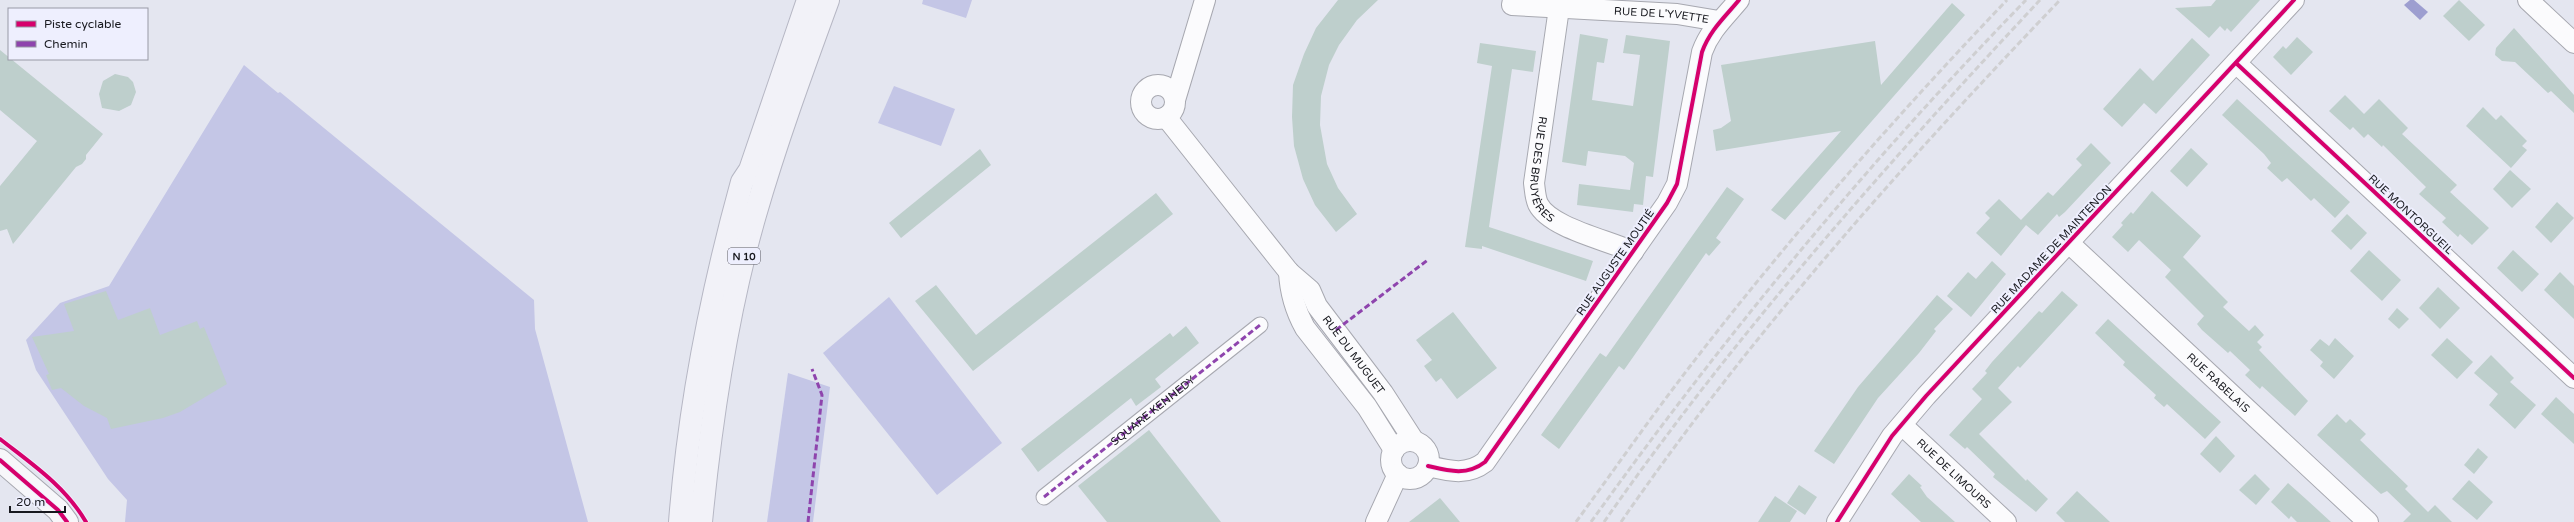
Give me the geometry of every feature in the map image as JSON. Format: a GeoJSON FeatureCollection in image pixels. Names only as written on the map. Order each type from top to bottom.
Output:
{"type":"FeatureCollection","features":[{"type":"Feature","properties":{"kind":"main road"},"geometry":{"type":"LineString","coordinates":[[742,182],[741,169],[794,0]]}},
{"type":"Feature","properties":{"kind":"main road","name":"N 10"},"geometry":{"type":"LineString","coordinates":[[680,522],[692,409],[704,338],[719,270],[742,182],[750,170],[808,0]]}},
{"type":"Feature","properties":{"kind":"main road","name":"N 10"},"geometry":{"type":"LineString","coordinates":[[701,522],[713,417],[744,258],[786,116],[828,0]]}},
{"type":"Feature","properties":{"kind":"main road"},"geometry":{"type":"LineString","coordinates":[[0,460],[58,510],[67,522]]}},
{"type":"Feature","properties":{"kind":"street"},"geometry":{"type":"LineString","coordinates":[[1171,108],[1171,90],[1161,85],[1155,85],[1146,90],[1143,95],[1142,105],[1151,118],[1171,108],[1205,0]]}},
{"type":"Feature","properties":{"kind":"street","name":"RUE DE L'YVETTE"},"geometry":{"type":"LineString","coordinates":[[1513,0],[1512,5],[1677,14],[1720,21]]}},
{"type":"Feature","properties":{"kind":"street","name":"RUE AUGUSTE MOUTIÉ"},"geometry":{"type":"LineString","coordinates":[[1428,466],[1450,472],[1462,472],[1478,468],[1485,462],[1667,203],[1677,184],[1702,52],[1707,40],[1720,21],[1739,0]]}},
{"type":"Feature","properties":{"kind":"street","name":"RUE MADAME DE MAINTENON"},"geometry":{"type":"LineString","coordinates":[[1837,522],[1892,436],[1926,396],[2070,244],[2294,0]]}},
{"type":"Feature","properties":{"kind":"street"},"geometry":{"type":"LineString","coordinates":[[2528,0],[2574,43]]}},
{"type":"Feature","properties":{"kind":"street","name":"RUE DES BRUYÈRES"},"geometry":{"type":"LineString","coordinates":[[1560,8],[1534,183],[1535,195],[1545,213],[1559,223],[1633,252]]}},
{"type":"Feature","properties":{"kind":"street"},"geometry":{"type":"LineString","coordinates":[[1161,85],[1187,58]]}},
{"type":"Feature","properties":{"kind":"street","name":"RUE MONTORGUEIL"},"geometry":{"type":"LineString","coordinates":[[2236,63],[2574,378]]}},
{"type":"Feature","properties":{"kind":"street","name":"RUE DU MUGUET"},"geometry":{"type":"LineString","coordinates":[[1171,108],[1289,272],[1310,290],[1317,306],[1383,393],[1414,441]]}},
{"type":"Feature","properties":{"kind":"street","name":"RUE RABELAIS"},"geometry":{"type":"LineString","coordinates":[[2070,244],[2368,522]]}},
{"type":"Feature","properties":{"kind":"street","name":"RUE DU MUGUET"},"geometry":{"type":"LineString","coordinates":[[1289,272],[1290,290],[1298,315],[1306,328],[1367,408],[1394,450]]}},
{"type":"Feature","properties":{"kind":"street","name":"SQUARE KENNEDY"},"geometry":{"type":"LineString","coordinates":[[1044,496],[1260,325]]}},
{"type":"Feature","properties":{"kind":"street","name":"RUE DE LIMOURS"},"geometry":{"type":"LineString","coordinates":[[1902,425],[2006,522]]}},
{"type":"Feature","properties":{"kind":"street"},"geometry":{"type":"LineString","coordinates":[[1414,441],[1419,443],[1427,450],[1428,466],[1425,471],[1415,478],[1404,477],[1398,474],[1393,466],[1394,450],[1403,443],[1414,441]]}},
{"type":"Feature","properties":{"kind":"street"},"geometry":{"type":"LineString","coordinates":[[1376,522],[1398,474]]}},
{"type":"Feature","properties":{"kind":"shaded area"},"geometry":{"type":"Polygon","coordinates":[[[923,0],[972,0],[966,18],[922,4],[923,0]]]}},
{"type":"Feature","properties":{"kind":"shaded area"},"geometry":{"type":"Polygon","coordinates":[[[2410,0],[2414,0],[2428,12],[2420,20],[2404,5],[2410,0]]]}},
{"type":"Feature","properties":{"kind":"shaded area"},"geometry":{"type":"Polygon","coordinates":[[[244,65],[278,93],[280,92],[534,300],[535,329],[588,522],[125,522],[127,500],[108,479],[36,370],[26,340],[60,303],[109,286],[244,65]]]}},
{"type":"Feature","properties":{"kind":"shaded area"},"geometry":{"type":"Polygon","coordinates":[[[894,86],[955,109],[941,146],[878,123],[894,86]]]}},
{"type":"Feature","properties":{"kind":"shaded area"},"geometry":{"type":"Polygon","coordinates":[[[889,297],[1002,443],[937,495],[823,353],[889,297]]]}},
{"type":"Feature","properties":{"kind":"shaded area"},"geometry":{"type":"Polygon","coordinates":[[[788,373],[830,387],[813,522],[767,522],[788,373]]]}},
{"type":"Feature","properties":{"kind":"building"},"geometry":{"type":"Polygon","coordinates":[[[1338,0],[1378,0],[1357,20],[1339,45],[1329,65],[1321,96],[1320,125],[1327,164],[1338,188],[1357,214],[1336,232],[1315,205],[1303,179],[1294,146],[1292,117],[1293,85],[1304,54],[1316,28],[1338,0]]]}},
{"type":"Feature","properties":{"kind":"building"},"geometry":{"type":"Polygon","coordinates":[[[2216,0],[2260,0],[2231,32],[2227,28],[2225,31],[2220,26],[2209,38],[2175,8],[2211,6],[2216,0]]]}},
{"type":"Feature","properties":{"kind":"building"},"geometry":{"type":"Polygon","coordinates":[[[2459,0],[2485,25],[2469,41],[2443,16],[2459,0]]]}},
{"type":"Feature","properties":{"kind":"building"},"geometry":{"type":"Polygon","coordinates":[[[1952,3],[1965,15],[1785,220],[1771,210],[1841,131],[1716,151],[1713,130],[1721,128],[1731,121],[1721,65],[1875,41],[1881,85],[1952,3]]]}},
{"type":"Feature","properties":{"kind":"building"},"geometry":{"type":"Polygon","coordinates":[[[2514,28],[2574,95],[2574,113],[2551,91],[2548,93],[2515,62],[2502,61],[2495,55],[2496,48],[2514,28]]]}},
{"type":"Feature","properties":{"kind":"building"},"geometry":{"type":"Polygon","coordinates":[[[1580,34],[1608,39],[1604,63],[1597,62],[1592,100],[1633,106],[1640,55],[1623,53],[1626,35],[1670,41],[1653,177],[1646,176],[1643,205],[1634,204],[1633,212],[1577,205],[1579,184],[1630,190],[1634,163],[1625,156],[1588,151],[1586,166],[1562,162],[1580,34]]]}},
{"type":"Feature","properties":{"kind":"building"},"geometry":{"type":"Polygon","coordinates":[[[2297,37],[2313,52],[2291,75],[2273,57],[2283,46],[2286,49],[2297,37]]]}},
{"type":"Feature","properties":{"kind":"building"},"geometry":{"type":"Polygon","coordinates":[[[2192,38],[2210,55],[2156,114],[2144,103],[2122,127],[2103,109],[2140,68],[2153,81],[2192,38]]]}},
{"type":"Feature","properties":{"kind":"building"},"geometry":{"type":"Polygon","coordinates":[[[1480,43],[1536,51],[1533,72],[1512,69],[1489,227],[1593,261],[1586,281],[1482,246],[1482,249],[1465,247],[1492,66],[1477,63],[1480,43]]]}},
{"type":"Feature","properties":{"kind":"building"},"geometry":{"type":"Polygon","coordinates":[[[0,50],[8,57],[8,60],[12,60],[103,134],[86,155],[86,159],[82,164],[76,167],[13,244],[7,229],[0,231],[0,186],[37,141],[0,110],[0,50]]]}},
{"type":"Feature","properties":{"kind":"building"},"geometry":{"type":"Polygon","coordinates":[[[115,74],[128,77],[133,82],[136,92],[131,105],[119,111],[102,108],[99,94],[103,81],[115,74]]]}},
{"type":"Feature","properties":{"kind":"building"},"geometry":{"type":"Polygon","coordinates":[[[2345,95],[2364,114],[2379,99],[2408,128],[2402,134],[2457,185],[2450,192],[2489,228],[2472,245],[2460,234],[2458,237],[2442,222],[2446,218],[2419,194],[2426,187],[2383,145],[2382,147],[2368,134],[2364,138],[2353,127],[2350,130],[2329,111],[2345,95]]]}},
{"type":"Feature","properties":{"kind":"building"},"geometry":{"type":"Polygon","coordinates":[[[2237,99],[2350,202],[2335,218],[2314,198],[2311,201],[2287,178],[2282,182],[2267,168],[2271,163],[2264,154],[2222,115],[2237,99]]]}},
{"type":"Feature","properties":{"kind":"building"},"geometry":{"type":"Polygon","coordinates":[[[2483,107],[2496,120],[2501,115],[2527,141],[2522,146],[2527,150],[2511,168],[2466,126],[2483,107]]]}},
{"type":"Feature","properties":{"kind":"building"},"geometry":{"type":"Polygon","coordinates":[[[2091,143],[2111,163],[2065,212],[2059,217],[2057,214],[2038,235],[2026,225],[2001,256],[1976,233],[1990,218],[1985,213],[1999,199],[2021,220],[2048,192],[2053,196],[2082,165],[2076,159],[2091,143]]]}},
{"type":"Feature","properties":{"kind":"building"},"geometry":{"type":"Polygon","coordinates":[[[2191,148],[2208,164],[2187,187],[2170,171],[2191,148]]]}},
{"type":"Feature","properties":{"kind":"building"},"geometry":{"type":"Polygon","coordinates":[[[980,149],[991,165],[901,238],[889,223],[980,149]]]}},
{"type":"Feature","properties":{"kind":"building"},"geometry":{"type":"Polygon","coordinates":[[[2510,170],[2531,189],[2512,208],[2493,189],[2510,170]]]}},
{"type":"Feature","properties":{"kind":"building"},"geometry":{"type":"Polygon","coordinates":[[[1727,187],[1744,199],[1716,238],[1721,242],[1709,256],[1706,253],[1624,370],[1619,366],[1559,449],[1541,435],[1600,353],[1606,357],[1727,187]]]}},
{"type":"Feature","properties":{"kind":"building"},"geometry":{"type":"Polygon","coordinates":[[[2152,191],[2201,236],[2183,257],[2228,302],[2223,307],[2249,331],[2255,325],[2264,335],[2257,342],[2262,347],[2259,350],[2308,401],[2295,416],[2262,386],[2260,389],[2245,375],[2250,370],[2230,351],[2228,353],[2202,330],[2197,324],[2204,316],[2165,277],[2171,270],[2139,240],[2128,252],[2112,237],[2123,225],[2121,223],[2131,212],[2133,214],[2152,191]]]}},
{"type":"Feature","properties":{"kind":"building"},"geometry":{"type":"Polygon","coordinates":[[[1156,193],[1173,214],[973,371],[915,301],[936,285],[976,335],[1156,193]]]}},
{"type":"Feature","properties":{"kind":"building"},"geometry":{"type":"Polygon","coordinates":[[[2557,202],[2574,218],[2551,243],[2535,227],[2557,202]]]}},
{"type":"Feature","properties":{"kind":"building"},"geometry":{"type":"Polygon","coordinates":[[[2347,214],[2367,233],[2351,250],[2331,231],[2347,214]]]}},
{"type":"Feature","properties":{"kind":"building"},"geometry":{"type":"Polygon","coordinates":[[[2369,250],[2401,280],[2382,301],[2350,271],[2369,250]]]}},
{"type":"Feature","properties":{"kind":"building"},"geometry":{"type":"Polygon","coordinates":[[[2513,250],[2539,274],[2522,292],[2497,268],[2513,250]]]}},
{"type":"Feature","properties":{"kind":"building"},"geometry":{"type":"Polygon","coordinates":[[[1992,261],[2006,274],[1971,317],[1947,296],[1968,272],[1976,279],[1992,261]]]}},
{"type":"Feature","properties":{"kind":"building"},"geometry":{"type":"Polygon","coordinates":[[[2560,272],[2574,286],[2574,319],[2544,290],[2560,272]]]}},
{"type":"Feature","properties":{"kind":"building"},"geometry":{"type":"Polygon","coordinates":[[[2438,287],[2460,308],[2440,329],[2419,308],[2438,287]]]}},
{"type":"Feature","properties":{"kind":"building"},"geometry":{"type":"Polygon","coordinates":[[[106,291],[118,320],[150,308],[160,335],[197,321],[200,329],[204,327],[227,384],[180,412],[163,418],[111,429],[107,418],[84,406],[61,388],[52,390],[46,375],[49,374],[32,337],[74,331],[64,304],[106,291]]]}},
{"type":"Feature","properties":{"kind":"building"},"geometry":{"type":"Polygon","coordinates":[[[2062,291],[2078,305],[2020,368],[2018,366],[1998,388],[2012,402],[1979,434],[2026,481],[2027,479],[2048,499],[2036,512],[1993,477],[1995,474],[1967,447],[1965,449],[1949,435],[1982,399],[1972,389],[1987,373],[1985,371],[1992,362],[2039,311],[2042,313],[2062,291]]]}},
{"type":"Feature","properties":{"kind":"building"},"geometry":{"type":"Polygon","coordinates":[[[1937,295],[1953,309],[1934,329],[1936,331],[1919,353],[1878,398],[1834,464],[1814,451],[1858,387],[1937,295]]]}},
{"type":"Feature","properties":{"kind":"building"},"geometry":{"type":"Polygon","coordinates":[[[2397,308],[2409,319],[2399,329],[2388,319],[2397,308]]]}},
{"type":"Feature","properties":{"kind":"building"},"geometry":{"type":"Polygon","coordinates":[[[1453,312],[1497,368],[1457,399],[1441,378],[1436,382],[1424,366],[1432,360],[1416,340],[1453,312]]]}},
{"type":"Feature","properties":{"kind":"building"},"geometry":{"type":"Polygon","coordinates":[[[2108,319],[2221,422],[2205,439],[2167,404],[2164,407],[2154,398],[2156,395],[2123,365],[2125,362],[2095,333],[2108,319]]]}},
{"type":"Feature","properties":{"kind":"building"},"geometry":{"type":"Polygon","coordinates":[[[1186,326],[1199,343],[1155,379],[1161,387],[1136,406],[1131,398],[1038,472],[1021,449],[1170,333],[1173,337],[1186,326]]]}},
{"type":"Feature","properties":{"kind":"building"},"geometry":{"type":"Polygon","coordinates":[[[2335,338],[2354,356],[2334,379],[2320,366],[2323,362],[2310,350],[2320,339],[2329,346],[2335,338]]]}},
{"type":"Feature","properties":{"kind":"building"},"geometry":{"type":"Polygon","coordinates":[[[2447,338],[2473,362],[2457,379],[2431,355],[2447,338]]]}},
{"type":"Feature","properties":{"kind":"building"},"geometry":{"type":"Polygon","coordinates":[[[2491,355],[2514,378],[2510,382],[2536,405],[2515,429],[2489,405],[2498,394],[2474,373],[2491,355]]]}},
{"type":"Feature","properties":{"kind":"building"},"geometry":{"type":"Polygon","coordinates":[[[2556,397],[2574,414],[2574,444],[2541,414],[2556,397]]]}},
{"type":"Feature","properties":{"kind":"building"},"geometry":{"type":"Polygon","coordinates":[[[2337,414],[2346,423],[2350,419],[2366,434],[2360,440],[2408,486],[2405,489],[2428,512],[2435,505],[2452,522],[2403,522],[2411,514],[2387,491],[2381,494],[2317,435],[2337,414]]]}},
{"type":"Feature","properties":{"kind":"building"},"geometry":{"type":"Polygon","coordinates":[[[1149,430],[1221,522],[1107,522],[1078,486],[1149,430]]]}},
{"type":"Feature","properties":{"kind":"building"},"geometry":{"type":"Polygon","coordinates":[[[2216,436],[2235,456],[2220,473],[2200,454],[2216,436]]]}},
{"type":"Feature","properties":{"kind":"building"},"geometry":{"type":"Polygon","coordinates":[[[2478,448],[2488,457],[2474,474],[2464,465],[2478,448]]]}},
{"type":"Feature","properties":{"kind":"building"},"geometry":{"type":"Polygon","coordinates":[[[1909,474],[1922,486],[1920,487],[1927,497],[1955,522],[1921,522],[1891,494],[1909,474]]]}},
{"type":"Feature","properties":{"kind":"building"},"geometry":{"type":"Polygon","coordinates":[[[2255,474],[2270,489],[2256,505],[2239,490],[2255,474]]]}},
{"type":"Feature","properties":{"kind":"building"},"geometry":{"type":"Polygon","coordinates":[[[2469,480],[2493,502],[2477,520],[2452,499],[2469,480]]]}},
{"type":"Feature","properties":{"kind":"building"},"geometry":{"type":"Polygon","coordinates":[[[2288,483],[2331,522],[2297,522],[2291,516],[2289,519],[2271,502],[2288,483]]]}},
{"type":"Feature","properties":{"kind":"building"},"geometry":{"type":"Polygon","coordinates":[[[1799,485],[1817,497],[1805,515],[1787,503],[1799,485]]]}},
{"type":"Feature","properties":{"kind":"building"},"geometry":{"type":"Polygon","coordinates":[[[2077,491],[2110,522],[2065,522],[2056,513],[2077,491]]]}},
{"type":"Feature","properties":{"kind":"building"},"geometry":{"type":"Polygon","coordinates":[[[1775,496],[1797,511],[1790,522],[1758,522],[1775,496]]]}},
{"type":"Feature","properties":{"kind":"building"},"geometry":{"type":"Polygon","coordinates":[[[1440,498],[1460,522],[1409,522],[1440,498]]]}},
{"type":"Feature","properties":{"kind":"railway"},"geometry":{"type":"LineString","coordinates":[[1576,522],[1676,385],[1766,271],[1884,133],[2007,0]]}},
{"type":"Feature","properties":{"kind":"railway"},"geometry":{"type":"LineString","coordinates":[[1591,522],[1692,386],[1799,253],[1910,124],[1967,61],[2026,0]]}},
{"type":"Feature","properties":{"kind":"railway"},"geometry":{"type":"LineString","coordinates":[[1604,522],[1705,385],[1758,319],[1868,189],[2040,0]]}},
{"type":"Feature","properties":{"kind":"railway"},"geometry":{"type":"LineString","coordinates":[[1621,522],[1670,453],[1722,385],[1830,252],[1943,124],[2060,0]]}},
{"type":"Feature","properties":{"kind":"marked path"},"geometry":{"type":"LineString","coordinates":[[1336,330],[1429,259]]}},
{"type":"Feature","properties":{"kind":"marked path"},"geometry":{"type":"LineString","coordinates":[[1044,497],[1260,325]]}},
{"type":"Feature","properties":{"kind":"marked path"},"geometry":{"type":"LineString","coordinates":[[808,522],[822,395],[812,369]]}},
{"type":"Feature","properties":{"kind":"cycle path"},"geometry":{"type":"LineString","coordinates":[[1428,466],[1451,471],[1465,471],[1485,462],[1667,203],[1677,184],[1702,52],[1709,37],[1739,0]]}},
{"type":"Feature","properties":{"kind":"cycle path"},"geometry":{"type":"LineString","coordinates":[[1837,522],[1892,436],[1926,396],[2294,0]]}},
{"type":"Feature","properties":{"kind":"cycle path"},"geometry":{"type":"LineString","coordinates":[[2236,63],[2574,378]]}},
{"type":"Feature","properties":{"kind":"cycle path"},"geometry":{"type":"LineString","coordinates":[[0,439],[47,476],[68,497],[86,522]]}},
{"type":"Feature","properties":{"kind":"cycle path"},"geometry":{"type":"LineString","coordinates":[[0,460],[58,510],[67,522]]}}]}
